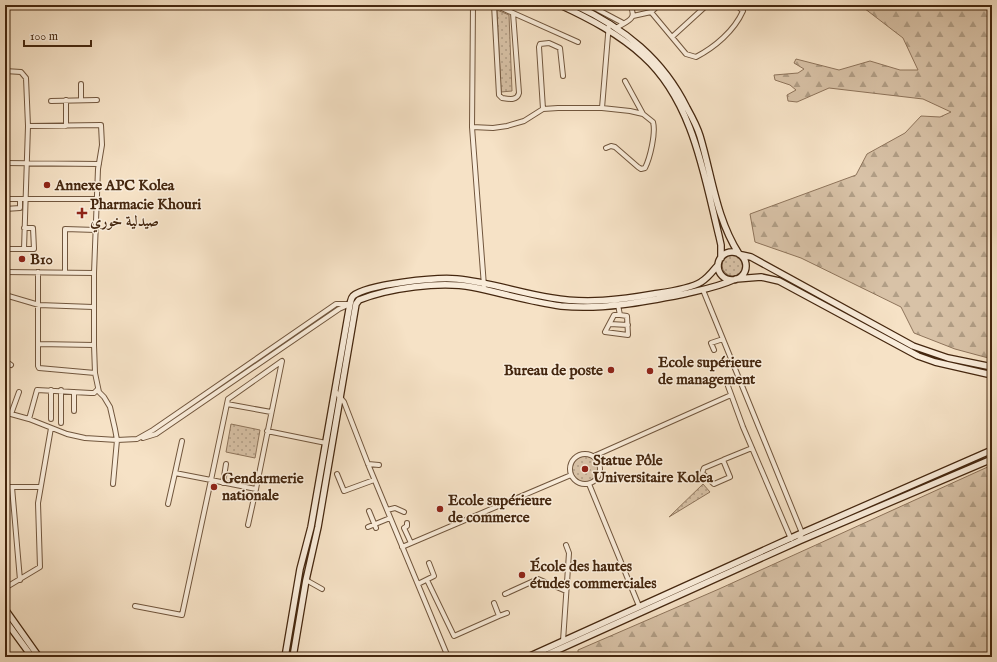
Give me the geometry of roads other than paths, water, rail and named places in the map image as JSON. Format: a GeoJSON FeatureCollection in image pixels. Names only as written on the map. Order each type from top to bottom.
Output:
{"type":"FeatureCollection","features":[{"type":"Feature","properties":{"kind":"main road"},"geometry":{"type":"LineString","coordinates":[[293,657],[306,580],[318,527],[356,304],[359,300],[393,290],[439,285],[484,287],[574,300],[602,301],[624,299],[693,286],[705,280],[718,265],[721,258],[720,240],[705,178],[692,134],[679,103],[661,76],[648,61],[608,29],[560,5]]}},
{"type":"Feature","properties":{"kind":"main road"},"geometry":{"type":"LineString","coordinates":[[286,657],[300,569],[311,527],[351,298],[354,294],[373,287],[446,278],[457,279],[540,303],[562,306],[602,307],[666,298],[703,290],[721,285],[744,274],[746,269],[745,259],[727,234],[721,219],[699,135],[681,96],[668,76],[634,41],[608,23],[575,5]]}},
{"type":"Feature","properties":{"kind":"main road"},"geometry":{"type":"LineString","coordinates":[[721,258],[729,252],[751,257],[913,346],[948,358],[992,367]]}},
{"type":"Feature","properties":{"kind":"main road"},"geometry":{"type":"LineString","coordinates":[[718,265],[719,270],[724,277],[735,279],[761,277],[779,281],[918,356],[935,362],[992,375]]}},
{"type":"Feature","properties":{"kind":"main road"},"geometry":{"type":"LineString","coordinates":[[350,304],[356,304]]}},
{"type":"Feature","properties":{"kind":"main road"},"geometry":{"type":"LineString","coordinates":[[528,657],[802,533],[992,450]]}},
{"type":"Feature","properties":{"kind":"main road"},"geometry":{"type":"LineString","coordinates":[[542,657],[798,541],[992,459]]}},
{"type":"Feature","properties":{"kind":"main road"},"geometry":{"type":"LineString","coordinates":[[5,608],[39,657]]}},
{"type":"Feature","properties":{"kind":"main road"},"geometry":{"type":"LineString","coordinates":[[5,620],[32,657]]}},
{"type":"Feature","properties":{"kind":"street"},"geometry":{"type":"LineString","coordinates":[[473,5],[472,128],[484,287]]}},
{"type":"Feature","properties":{"kind":"street"},"geometry":{"type":"LineString","coordinates":[[513,13],[519,93],[518,97],[514,99],[502,98],[499,95],[494,5],[513,13],[578,42]]}},
{"type":"Feature","properties":{"kind":"street"},"geometry":{"type":"LineString","coordinates":[[589,5],[623,23]]}},
{"type":"Feature","properties":{"kind":"street"},"geometry":{"type":"LineString","coordinates":[[630,5],[633,11],[633,16]]}},
{"type":"Feature","properties":{"kind":"street"},"geometry":{"type":"LineString","coordinates":[[616,28],[630,20],[633,16],[652,12],[659,5]]}},
{"type":"Feature","properties":{"kind":"street"},"geometry":{"type":"LineString","coordinates":[[672,37],[707,5]]}},
{"type":"Feature","properties":{"kind":"street"},"geometry":{"type":"LineString","coordinates":[[652,12],[686,54],[696,57],[708,50],[728,33],[743,11],[736,5]]}},
{"type":"Feature","properties":{"kind":"street"},"geometry":{"type":"LineString","coordinates":[[602,108],[608,23]]}},
{"type":"Feature","properties":{"kind":"street"},"geometry":{"type":"LineString","coordinates":[[543,109],[540,72],[540,44],[550,43],[560,48],[563,76]]}},
{"type":"Feature","properties":{"kind":"street"},"geometry":{"type":"LineString","coordinates":[[5,71],[21,72],[26,78],[28,126],[27,164],[23,199],[24,249]]}},
{"type":"Feature","properties":{"kind":"street"},"geometry":{"type":"LineString","coordinates":[[626,81],[643,114]]}},
{"type":"Feature","properties":{"kind":"street"},"geometry":{"type":"LineString","coordinates":[[81,84],[81,100]]}},
{"type":"Feature","properties":{"kind":"street"},"geometry":{"type":"LineString","coordinates":[[66,100],[66,126]]}},
{"type":"Feature","properties":{"kind":"street"},"geometry":{"type":"LineString","coordinates":[[51,101],[97,100]]}},
{"type":"Feature","properties":{"kind":"street"},"geometry":{"type":"LineString","coordinates":[[472,128],[507,126],[524,121],[543,109],[558,108],[602,108],[630,111],[643,114],[654,122],[652,142],[645,168],[641,169],[638,167],[615,147],[611,146],[606,148]]}},
{"type":"Feature","properties":{"kind":"street"},"geometry":{"type":"LineString","coordinates":[[28,126],[101,125],[102,145],[99,164],[94,273],[94,345],[95,373],[98,389],[110,407],[117,440],[112,484]]}},
{"type":"Feature","properties":{"kind":"street"},"geometry":{"type":"LineString","coordinates":[[5,163],[99,164]]}},
{"type":"Feature","properties":{"kind":"street"},"geometry":{"type":"LineString","coordinates":[[5,199],[97,199]]}},
{"type":"Feature","properties":{"kind":"street"},"geometry":{"type":"LineString","coordinates":[[5,208],[20,208],[23,199]]}},
{"type":"Feature","properties":{"kind":"street"},"geometry":{"type":"LineString","coordinates":[[5,249],[34,249],[33,228],[24,228]]}},
{"type":"Feature","properties":{"kind":"street"},"geometry":{"type":"LineString","coordinates":[[65,272],[65,229],[96,230]]}},
{"type":"Feature","properties":{"kind":"street"},"geometry":{"type":"LineString","coordinates":[[5,272],[94,273]]}},
{"type":"Feature","properties":{"kind":"street"},"geometry":{"type":"LineString","coordinates":[[38,272],[39,305],[37,362],[39,368],[95,373]]}},
{"type":"Feature","properties":{"kind":"street"},"geometry":{"type":"LineString","coordinates":[[703,290],[802,533],[798,541]]}},
{"type":"Feature","properties":{"kind":"street"},"geometry":{"type":"LineString","coordinates":[[5,295],[39,305],[94,307]]}},
{"type":"Feature","properties":{"kind":"street"},"geometry":{"type":"LineString","coordinates":[[5,412],[29,419],[67,434],[85,438],[117,440],[138,439],[154,432],[336,304],[350,304]]}},
{"type":"Feature","properties":{"kind":"street"},"geometry":{"type":"LineString","coordinates":[[618,305],[620,315]]}},
{"type":"Feature","properties":{"kind":"street"},"geometry":{"type":"LineString","coordinates":[[614,315],[620,315],[627,316],[628,335],[605,332],[614,315]]}},
{"type":"Feature","properties":{"kind":"street"},"geometry":{"type":"LineString","coordinates":[[610,324],[628,325]]}},
{"type":"Feature","properties":{"kind":"street"},"geometry":{"type":"LineString","coordinates":[[714,350],[712,343],[723,339]]}},
{"type":"Feature","properties":{"kind":"street"},"geometry":{"type":"LineString","coordinates":[[38,344],[94,345]]}},
{"type":"Feature","properties":{"kind":"street"},"geometry":{"type":"LineString","coordinates":[[5,361],[11,365]]}},
{"type":"Feature","properties":{"kind":"street"},"geometry":{"type":"LineString","coordinates":[[135,606],[182,614],[228,399],[282,361],[248,525]]}},
{"type":"Feature","properties":{"kind":"street"},"geometry":{"type":"LineString","coordinates":[[728,386],[752,448],[791,539]]}},
{"type":"Feature","properties":{"kind":"street"},"geometry":{"type":"LineString","coordinates":[[29,419],[37,390],[61,390],[94,393],[98,389]]}},
{"type":"Feature","properties":{"kind":"street"},"geometry":{"type":"LineString","coordinates":[[51,390],[51,419]]}},
{"type":"Feature","properties":{"kind":"street"},"geometry":{"type":"LineString","coordinates":[[60,423],[61,390]]}},
{"type":"Feature","properties":{"kind":"street"},"geometry":{"type":"LineString","coordinates":[[335,391],[344,402],[374,480],[448,657]]}},
{"type":"Feature","properties":{"kind":"street"},"geometry":{"type":"LineString","coordinates":[[12,414],[19,392]]}},
{"type":"Feature","properties":{"kind":"street"},"geometry":{"type":"LineString","coordinates":[[74,392],[74,411]]}},
{"type":"Feature","properties":{"kind":"street"},"geometry":{"type":"LineString","coordinates":[[594,456],[731,395]]}},
{"type":"Feature","properties":{"kind":"street"},"geometry":{"type":"LineString","coordinates":[[227,404],[271,412]]}},
{"type":"Feature","properties":{"kind":"street"},"geometry":{"type":"LineString","coordinates":[[5,588],[40,568],[38,508],[40,487],[51,428]]}},
{"type":"Feature","properties":{"kind":"street"},"geometry":{"type":"LineString","coordinates":[[268,431],[326,443]]}},
{"type":"Feature","properties":{"kind":"street"},"geometry":{"type":"LineString","coordinates":[[307,444],[308,439]]}},
{"type":"Feature","properties":{"kind":"street"},"geometry":{"type":"LineString","coordinates":[[168,504],[182,441]]}},
{"type":"Feature","properties":{"kind":"street"},"geometry":{"type":"LineString","coordinates":[[723,460],[730,477],[714,484],[702,473],[704,468],[723,460],[752,448]]}},
{"type":"Feature","properties":{"kind":"street"},"geometry":{"type":"LineString","coordinates":[[585,453],[594,456],[599,462],[600,471],[596,479],[589,484],[580,484],[576,482],[571,475],[569,467],[573,458],[576,455],[585,453]]}},
{"type":"Feature","properties":{"kind":"street"},"geometry":{"type":"LineString","coordinates":[[223,483],[226,464]]}},
{"type":"Feature","properties":{"kind":"street"},"geometry":{"type":"LineString","coordinates":[[368,464],[379,466]]}},
{"type":"Feature","properties":{"kind":"street"},"geometry":{"type":"LineString","coordinates":[[175,474],[256,489]]}},
{"type":"Feature","properties":{"kind":"street"},"geometry":{"type":"LineString","coordinates":[[337,474],[344,491],[374,480]]}},
{"type":"Feature","properties":{"kind":"street"},"geometry":{"type":"LineString","coordinates":[[402,547],[571,475]]}},
{"type":"Feature","properties":{"kind":"street"},"geometry":{"type":"LineString","coordinates":[[589,484],[639,606]]}},
{"type":"Feature","properties":{"kind":"street"},"geometry":{"type":"LineString","coordinates":[[12,487],[20,580]]}},
{"type":"Feature","properties":{"kind":"street"},"geometry":{"type":"LineString","coordinates":[[5,488],[40,487]]}},
{"type":"Feature","properties":{"kind":"street"},"geometry":{"type":"LineString","coordinates":[[387,510],[394,508],[404,512]]}},
{"type":"Feature","properties":{"kind":"street"},"geometry":{"type":"LineString","coordinates":[[369,511],[375,526]]}},
{"type":"Feature","properties":{"kind":"street"},"geometry":{"type":"LineString","coordinates":[[368,527],[375,526],[390,518]]}},
{"type":"Feature","properties":{"kind":"street"},"geometry":{"type":"LineString","coordinates":[[407,523],[407,526],[404,528],[411,543]]}},
{"type":"Feature","properties":{"kind":"street"},"geometry":{"type":"LineString","coordinates":[[563,641],[569,553],[566,545]]}},
{"type":"Feature","properties":{"kind":"street"},"geometry":{"type":"LineString","coordinates":[[418,584],[434,576],[429,564]]}},
{"type":"Feature","properties":{"kind":"street"},"geometry":{"type":"LineString","coordinates":[[505,594],[538,579],[566,592]]}},
{"type":"Feature","properties":{"kind":"street"},"geometry":{"type":"LineString","coordinates":[[306,580],[322,589]]}},
{"type":"Feature","properties":{"kind":"street"},"geometry":{"type":"LineString","coordinates":[[427,580],[454,636],[507,613]]}},
{"type":"Feature","properties":{"kind":"street"},"geometry":{"type":"LineString","coordinates":[[494,603],[499,616]]}},
{"type":"Feature","properties":{"kind":"place","name":"Annexe APC Kolea"},"geometry":{"type":"Point","coordinates":[47,185]}},
{"type":"Feature","properties":{"kind":"place","name":"Pharmacie Khouri صيدلية خوري"},"geometry":{"type":"Point","coordinates":[82,213]}},
{"type":"Feature","properties":{"kind":"place","name":"B10"},"geometry":{"type":"Point","coordinates":[22,259]}},
{"type":"Feature","properties":{"kind":"place","name":"Bureau de poste"},"geometry":{"type":"Point","coordinates":[611,370]}},
{"type":"Feature","properties":{"kind":"place","name":"Ecole supérieure de management"},"geometry":{"type":"Point","coordinates":[650,371]}},
{"type":"Feature","properties":{"kind":"place","name":"Statue Pôle Universitaire Kolea"},"geometry":{"type":"Point","coordinates":[585,469]}},
{"type":"Feature","properties":{"kind":"place","name":"Gendarmerie nationale"},"geometry":{"type":"Point","coordinates":[214,487]}},
{"type":"Feature","properties":{"kind":"place","name":"Ecole supérieure de commerce"},"geometry":{"type":"Point","coordinates":[440,509]}},
{"type":"Feature","properties":{"kind":"place","name":"École des hautes études commerciales"},"geometry":{"type":"Point","coordinates":[522,575]}}]}
